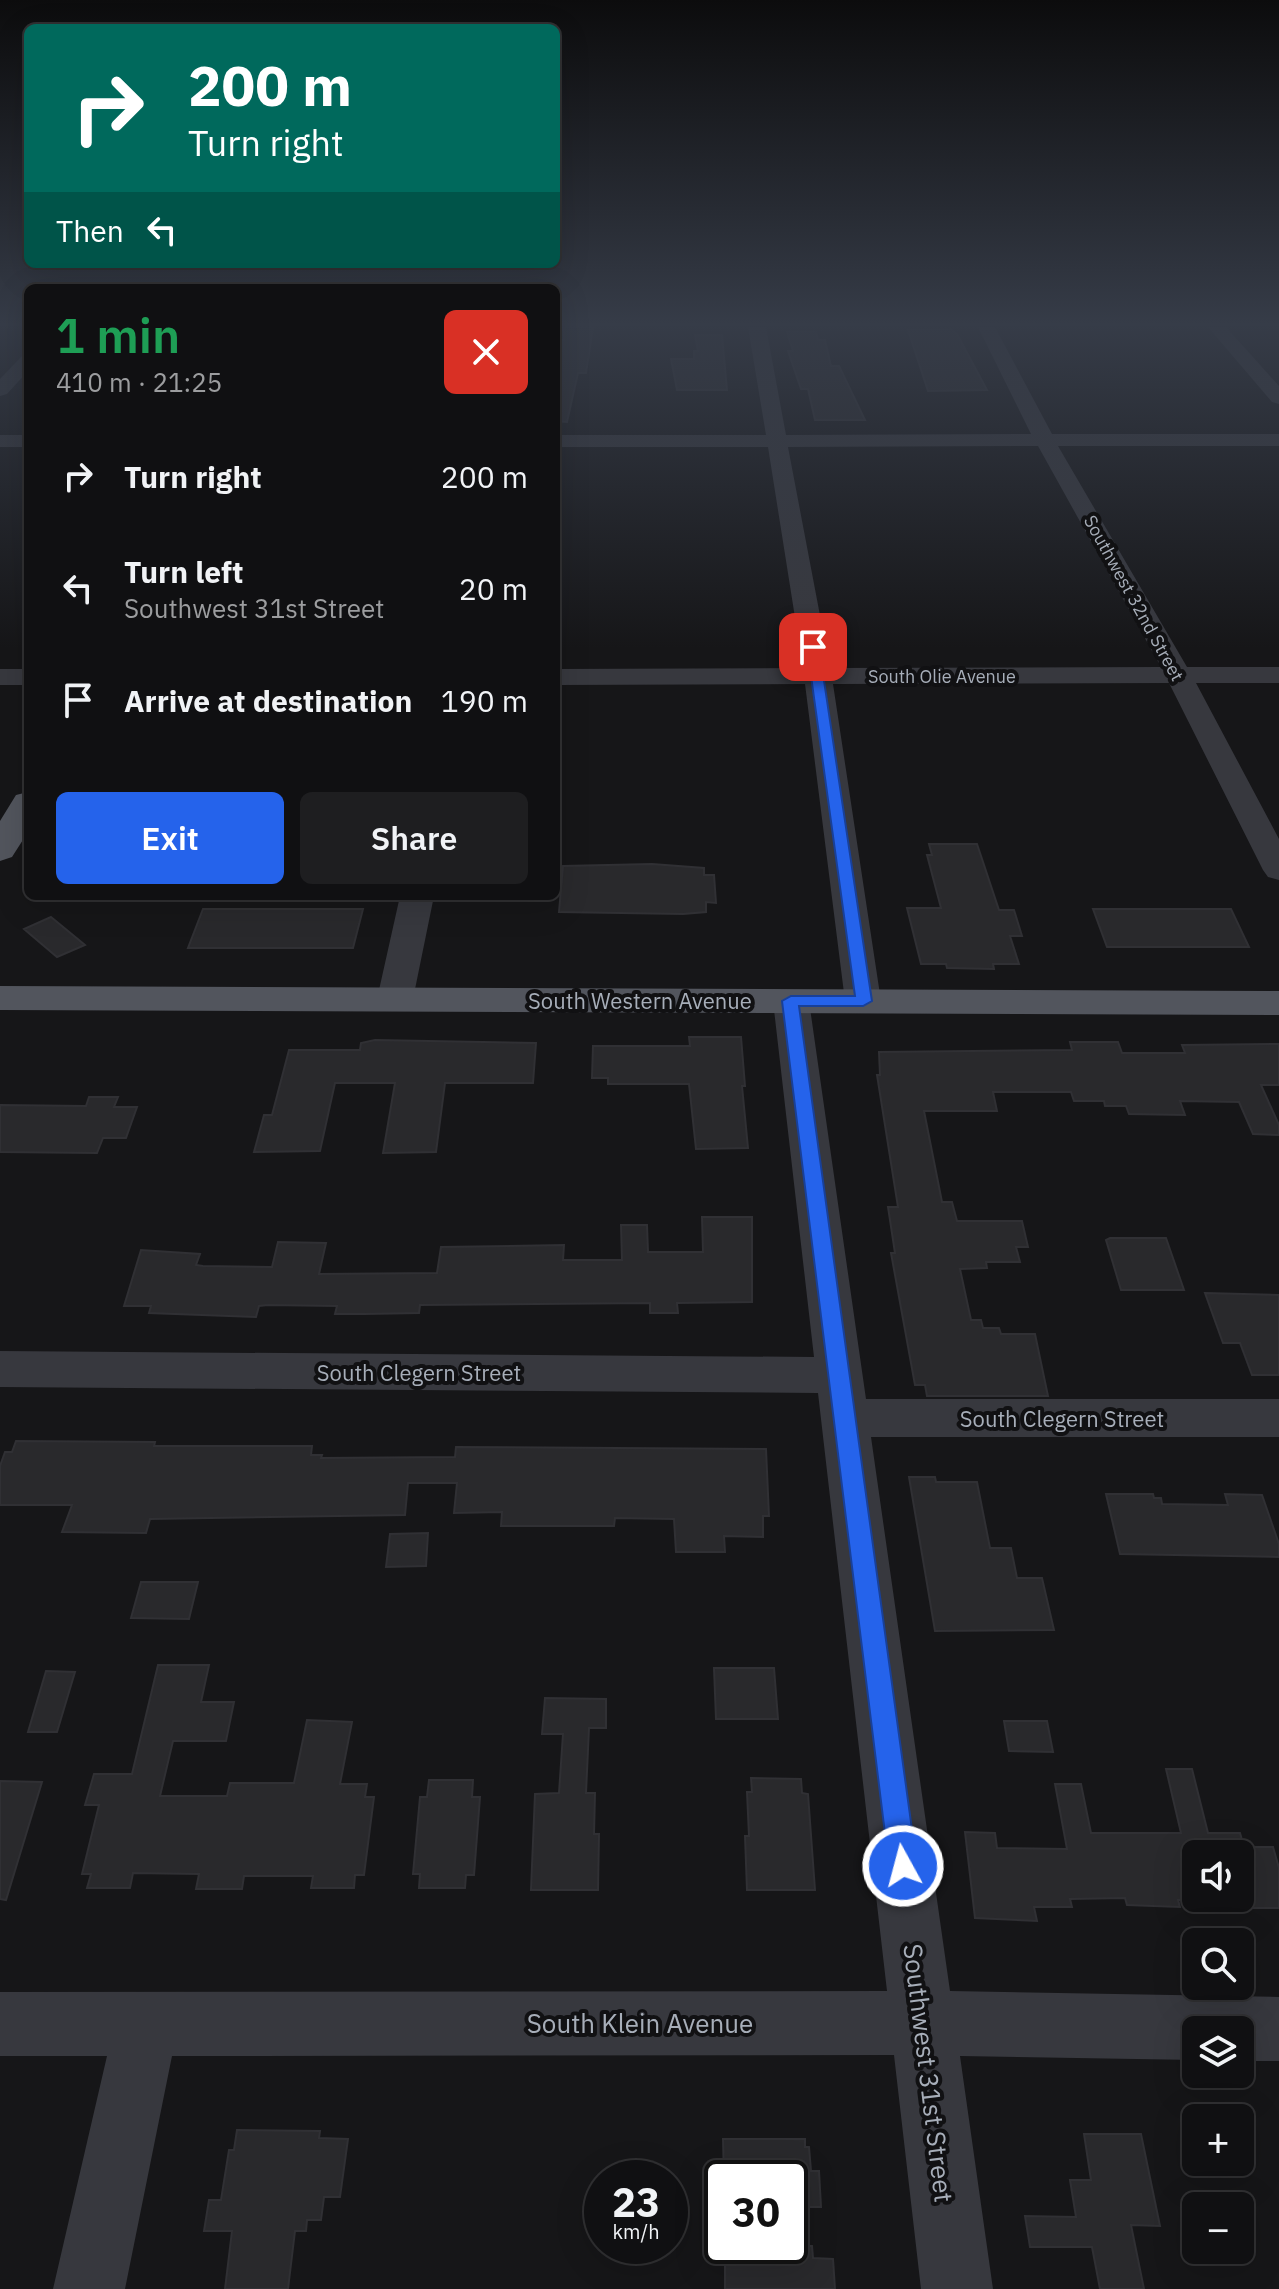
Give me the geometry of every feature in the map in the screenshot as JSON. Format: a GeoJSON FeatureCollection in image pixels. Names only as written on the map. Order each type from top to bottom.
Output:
{"type":"FeatureCollection","features":[{"type":"Feature","properties":{"kind":"main road"},"geometry":{"type":"LineString","coordinates":[[0,850],[24,809]]}},
{"type":"Feature","properties":{"kind":"main road","name":"South Western Avenue"},"geometry":{"type":"LineString","coordinates":[[0,998],[1279,1003]]}},
{"type":"Feature","properties":{"kind":"street"},"geometry":{"type":"LineString","coordinates":[[777,434],[818,677],[863,1001]]}},
{"type":"Feature","properties":{"kind":"street","name":"Southwest 32nd Street"},"geometry":{"type":"LineString","coordinates":[[1041,434],[1178,674],[1279,870]]}},
{"type":"Feature","properties":{"kind":"street"},"geometry":{"type":"LineString","coordinates":[[560,441],[1279,440]]}},
{"type":"Feature","properties":{"kind":"street"},"geometry":{"type":"LineString","coordinates":[[0,441],[24,441]]}},
{"type":"Feature","properties":{"kind":"street","name":"South Olie Avenue"},"geometry":{"type":"LineString","coordinates":[[560,677],[1279,675]]}},
{"type":"Feature","properties":{"kind":"street"},"geometry":{"type":"LineString","coordinates":[[0,677],[24,677]]}},
{"type":"Feature","properties":{"kind":"street"},"geometry":{"type":"LineString","coordinates":[[395,999],[416,900]]}},
{"type":"Feature","properties":{"kind":"street","name":"Southwest 31st Street"},"geometry":{"type":"LineString","coordinates":[[791,1001],[957,2289]]}},
{"type":"Feature","properties":{"kind":"street","name":"South Clegern Street"},"geometry":{"type":"LineString","coordinates":[[0,1369],[842,1396],[1279,1418]]}},
{"type":"Feature","properties":{"kind":"street"},"geometry":{"type":"LineString","coordinates":[[89,2289],[147,2023]]}},
{"type":"Feature","properties":{"kind":"street","name":"South Klein Avenue"},"geometry":{"type":"LineString","coordinates":[[0,2024],[923,2023],[1279,2029]]}},
{"type":"Feature","properties":{"kind":"building"},"geometry":{"type":"Polygon","coordinates":[[[929,844],[977,844],[999,910],[1014,910],[1022,936],[1010,936],[1019,964],[993,964],[994,969],[921,964],[907,908],[941,908],[927,855],[932,855],[929,844]]]}},
{"type":"Feature","properties":{"kind":"building"},"geometry":{"type":"Polygon","coordinates":[[[652,864],[704,868],[704,875],[714,875],[716,903],[706,902],[706,912],[683,914],[559,912],[563,866],[652,864]]]}},
{"type":"Feature","properties":{"kind":"building"},"geometry":{"type":"Polygon","coordinates":[[[203,909],[363,909],[353,948],[188,948],[203,909]]]}},
{"type":"Feature","properties":{"kind":"building"},"geometry":{"type":"Polygon","coordinates":[[[1093,909],[1231,909],[1249,947],[1107,947],[1093,909]]]}},
{"type":"Feature","properties":{"kind":"building"},"geometry":{"type":"Polygon","coordinates":[[[51,917],[85,945],[57,957],[24,929],[51,917]]]}},
{"type":"Feature","properties":{"kind":"building"},"geometry":{"type":"Polygon","coordinates":[[[689,1037],[741,1037],[748,1148],[696,1149],[689,1084],[608,1084],[608,1078],[592,1078],[593,1046],[690,1046],[689,1037]]]}},
{"type":"Feature","properties":{"kind":"building"},"geometry":{"type":"Polygon","coordinates":[[[375,1040],[536,1043],[533,1083],[445,1083],[436,1152],[383,1153],[395,1083],[335,1083],[320,1151],[254,1152],[264,1115],[272,1115],[289,1050],[360,1050],[361,1043],[375,1040]]]}},
{"type":"Feature","properties":{"kind":"building"},"geometry":{"type":"Polygon","coordinates":[[[1070,1042],[1118,1042],[1122,1053],[1185,1053],[1182,1045],[1279,1044],[1279,1085],[1261,1085],[1279,1125],[1279,1135],[1253,1134],[1239,1102],[1180,1101],[1185,1115],[1129,1114],[1126,1106],[1105,1106],[1104,1101],[1074,1101],[1071,1092],[993,1092],[997,1111],[924,1111],[942,1202],[952,1202],[957,1221],[1022,1221],[1028,1247],[1016,1247],[1020,1262],[986,1262],[987,1268],[960,1269],[971,1320],[981,1320],[983,1328],[999,1328],[1001,1334],[1035,1334],[1048,1396],[927,1396],[925,1385],[915,1385],[891,1253],[895,1253],[888,1207],[898,1207],[877,1075],[880,1075],[879,1052],[1072,1050],[1070,1042]]]}},
{"type":"Feature","properties":{"kind":"building"},"geometry":{"type":"Polygon","coordinates":[[[89,1097],[118,1097],[114,1107],[137,1107],[126,1138],[103,1138],[97,1153],[0,1152],[0,1105],[86,1106],[89,1097]]]}},
{"type":"Feature","properties":{"kind":"building"},"geometry":{"type":"Polygon","coordinates":[[[702,1217],[752,1217],[752,1302],[677,1303],[678,1313],[650,1313],[650,1303],[420,1305],[419,1313],[364,1314],[335,1314],[337,1306],[268,1305],[259,1306],[256,1317],[149,1313],[151,1306],[124,1306],[141,1250],[200,1254],[196,1265],[203,1266],[272,1267],[278,1242],[326,1243],[319,1274],[437,1273],[441,1247],[564,1245],[563,1260],[622,1260],[621,1225],[647,1225],[648,1252],[703,1252],[702,1217]]]}},
{"type":"Feature","properties":{"kind":"building"},"geometry":{"type":"Polygon","coordinates":[[[1166,1238],[1184,1290],[1121,1290],[1106,1240],[1166,1238]]]}},
{"type":"Feature","properties":{"kind":"building"},"geometry":{"type":"Polygon","coordinates":[[[1205,1293],[1279,1295],[1279,1375],[1252,1375],[1240,1343],[1223,1343],[1205,1293]]]}},
{"type":"Feature","properties":{"kind":"building"},"geometry":{"type":"Polygon","coordinates":[[[16,1441],[155,1442],[154,1446],[312,1446],[311,1455],[322,1455],[321,1458],[455,1457],[456,1447],[766,1449],[769,1516],[763,1516],[763,1537],[724,1536],[725,1552],[676,1552],[674,1519],[615,1518],[614,1526],[501,1526],[502,1512],[454,1513],[457,1483],[408,1483],[405,1515],[150,1519],[146,1533],[62,1532],[72,1505],[0,1505],[0,1466],[5,1452],[12,1452],[16,1441]]]}},
{"type":"Feature","properties":{"kind":"building"},"geometry":{"type":"Polygon","coordinates":[[[909,1477],[935,1477],[936,1482],[977,1482],[990,1548],[1011,1548],[1017,1578],[1042,1578],[1054,1630],[935,1631],[909,1477]]]}},
{"type":"Feature","properties":{"kind":"building"},"geometry":{"type":"Polygon","coordinates":[[[1106,1494],[1153,1494],[1154,1498],[1161,1498],[1162,1504],[1228,1505],[1225,1494],[1262,1495],[1279,1544],[1279,1557],[1120,1554],[1106,1494]]]}},
{"type":"Feature","properties":{"kind":"building"},"geometry":{"type":"Polygon","coordinates":[[[428,1533],[426,1566],[386,1567],[390,1534],[428,1533]]]}},
{"type":"Feature","properties":{"kind":"building"},"geometry":{"type":"Polygon","coordinates":[[[141,1582],[198,1582],[189,1619],[131,1618],[141,1582]]]}},
{"type":"Feature","properties":{"kind":"building"},"geometry":{"type":"Polygon","coordinates":[[[158,1665],[209,1665],[201,1702],[234,1702],[226,1741],[173,1741],[160,1796],[227,1796],[230,1783],[294,1783],[307,1720],[352,1722],[340,1784],[367,1784],[365,1797],[374,1797],[364,1875],[355,1875],[354,1888],[311,1888],[313,1876],[244,1876],[242,1889],[196,1889],[199,1874],[133,1873],[130,1888],[87,1888],[91,1874],[82,1874],[99,1805],[85,1805],[94,1774],[132,1774],[158,1665]]]}},
{"type":"Feature","properties":{"kind":"building"},"geometry":{"type":"Polygon","coordinates":[[[714,1668],[774,1668],[778,1719],[716,1719],[714,1668]]]}},
{"type":"Feature","properties":{"kind":"building"},"geometry":{"type":"Polygon","coordinates":[[[46,1671],[75,1672],[57,1732],[28,1732],[46,1671]]]}},
{"type":"Feature","properties":{"kind":"building"},"geometry":{"type":"Polygon","coordinates":[[[545,1698],[606,1699],[606,1728],[589,1728],[586,1793],[595,1793],[594,1834],[599,1834],[598,1890],[531,1890],[535,1794],[559,1793],[563,1734],[542,1734],[545,1698]]]}},
{"type":"Feature","properties":{"kind":"building"},"geometry":{"type":"Polygon","coordinates":[[[1004,1721],[1047,1721],[1053,1752],[1009,1751],[1004,1721]]]}},
{"type":"Feature","properties":{"kind":"building"},"geometry":{"type":"Polygon","coordinates":[[[1166,1769],[1192,1769],[1208,1833],[1240,1833],[1242,1840],[1182,1840],[1180,1907],[1127,1905],[1125,1898],[1070,1899],[1072,1907],[1034,1907],[1037,1921],[975,1918],[965,1832],[995,1833],[997,1848],[1067,1849],[1055,1784],[1081,1784],[1091,1833],[1181,1833],[1166,1769]]]}},
{"type":"Feature","properties":{"kind":"building"},"geometry":{"type":"Polygon","coordinates":[[[751,1778],[801,1779],[802,1793],[808,1794],[815,1890],[747,1890],[745,1836],[749,1836],[747,1792],[752,1792],[751,1778]]]}},
{"type":"Feature","properties":{"kind":"building"},"geometry":{"type":"Polygon","coordinates":[[[429,1780],[473,1780],[472,1797],[480,1797],[474,1875],[466,1875],[465,1888],[419,1888],[420,1874],[413,1874],[420,1797],[427,1797],[429,1780]]]}},
{"type":"Feature","properties":{"kind":"building"},"geometry":{"type":"Polygon","coordinates":[[[0,1781],[42,1782],[6,1900],[0,1899],[0,1781]]]}},
{"type":"Feature","properties":{"kind":"building"},"geometry":{"type":"Polygon","coordinates":[[[1254,1847],[1273,1847],[1279,1868],[1279,1908],[1254,1908],[1254,1847]]]}},
{"type":"Feature","properties":{"kind":"building"},"geometry":{"type":"Polygon","coordinates":[[[237,2130],[320,2131],[319,2138],[348,2139],[340,2197],[324,2197],[321,2220],[307,2220],[306,2231],[295,2231],[288,2289],[225,2289],[232,2231],[204,2231],[209,2200],[221,2200],[229,2150],[234,2150],[237,2130]]]}},
{"type":"Feature","properties":{"kind":"building"},"geometry":{"type":"Polygon","coordinates":[[[1084,2134],[1141,2134],[1160,2226],[1131,2225],[1144,2289],[1100,2289],[1092,2247],[1030,2247],[1025,2216],[1076,2217],[1070,2180],[1091,2180],[1084,2134]]]}},
{"type":"Feature","properties":{"kind":"building"},"geometry":{"type":"Polygon","coordinates":[[[723,2139],[805,2139],[805,2147],[809,2147],[811,2171],[819,2171],[821,2207],[808,2207],[808,2160],[724,2160],[723,2139]]]}},
{"type":"Feature","properties":{"kind":"building"},"geometry":{"type":"Polygon","coordinates":[[[808,2246],[812,2246],[813,2258],[833,2259],[835,2289],[725,2289],[725,2264],[808,2264],[808,2246]]]}},
{"type":"Feature","properties":{"kind":"route"},"geometry":{"type":"LineString","coordinates":[[813,647],[863,1001],[791,1001],[903,1866]]}}]}
